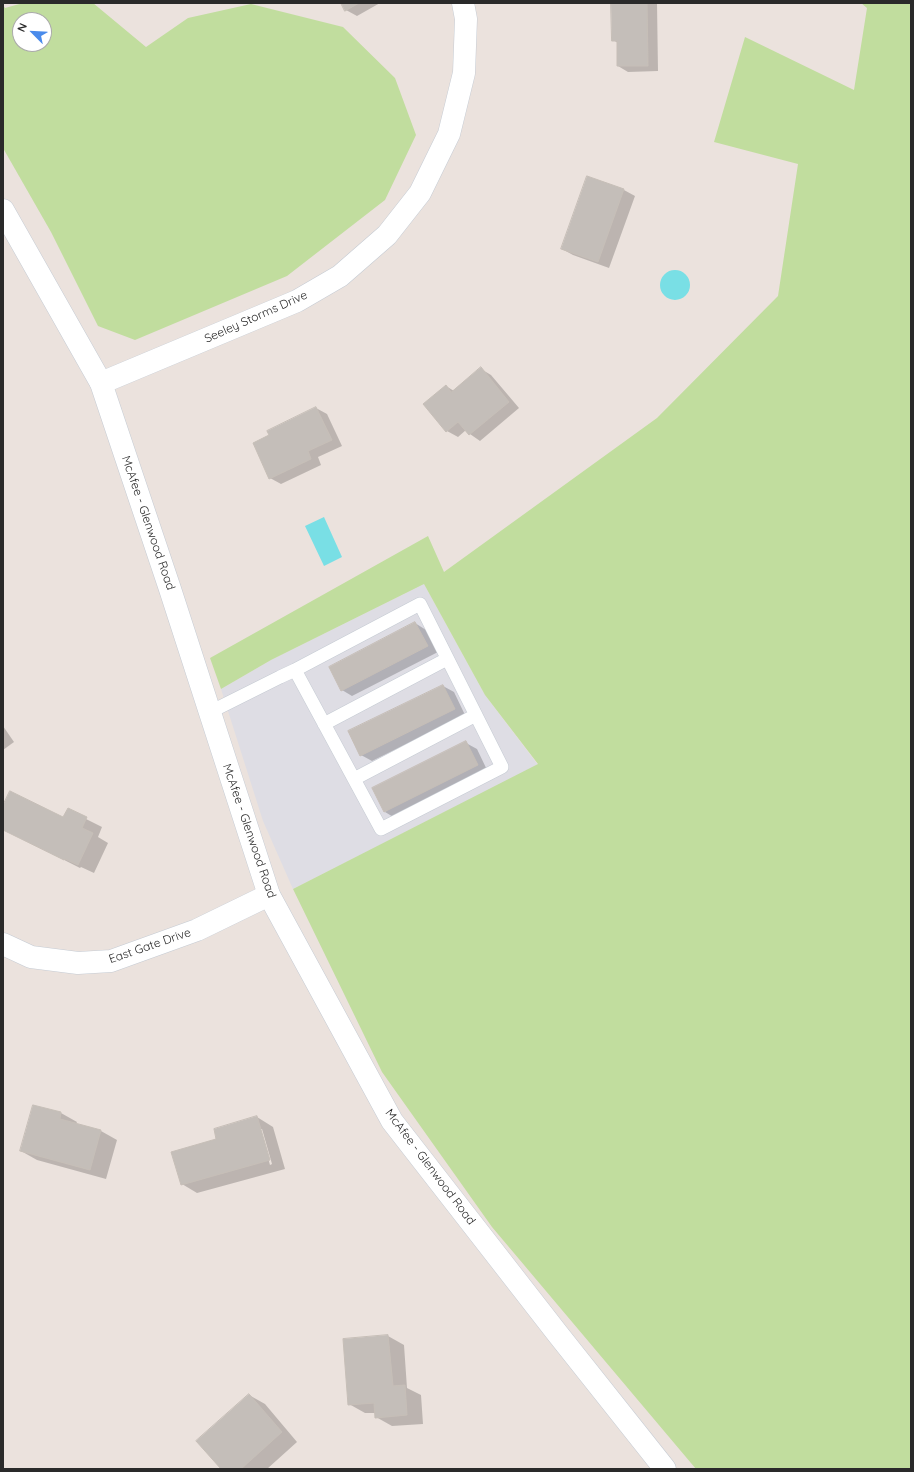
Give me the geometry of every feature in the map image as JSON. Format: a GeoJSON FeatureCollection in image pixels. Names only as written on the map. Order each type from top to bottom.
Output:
{"type":"FeatureCollection","features":[{"type":"Feature","properties":{"kind":"street","name":"Seeley Storms Drive"},"geometry":{"type":"LineString","coordinates":[[101,383],[297,301],[340,276],[388,235],[420,194],[449,134],[464,73],[466,19],[463,3]]}},
{"type":"Feature","properties":{"kind":"street","name":"McAfee - Glenwood Road"},"geometry":{"type":"LineString","coordinates":[[3,210],[101,383],[170,589],[269,895],[392,1121],[665,1469]]}},
{"type":"Feature","properties":{"kind":"street","name":"East Gate Drive"},"geometry":{"type":"LineString","coordinates":[[3,944],[31,957],[78,963],[111,961],[197,930],[269,895]]}},
{"type":"Feature","properties":{"kind":"lane"},"geometry":{"type":"LineString","coordinates":[[210,712],[295,670],[420,604],[502,767],[381,829],[295,670]]}},
{"type":"Feature","properties":{"kind":"lane"},"geometry":{"type":"LineString","coordinates":[[324,724],[447,659]]}},
{"type":"Feature","properties":{"kind":"lane"},"geometry":{"type":"LineString","coordinates":[[354,779],[476,715]]}},
{"type":"Feature","properties":{"kind":"shaded area"},"geometry":{"type":"Polygon","coordinates":[[[424,584],[485,695],[538,765],[293,889],[263,821],[221,689],[271,660],[424,584]]]}},
{"type":"Feature","properties":{"kind":"green space"},"geometry":{"type":"Polygon","coordinates":[[[23,3],[93,3],[146,47],[188,18],[251,4],[343,27],[395,78],[416,135],[385,200],[287,276],[135,340],[98,326],[51,232],[3,148],[3,5],[5,8],[23,3]]]}},
{"type":"Feature","properties":{"kind":"green space"},"geometry":{"type":"Polygon","coordinates":[[[861,3],[911,3],[911,1469],[696,1469],[492,1227],[382,1072],[293,889],[538,764],[485,695],[424,584],[271,660],[221,689],[210,658],[428,536],[444,572],[657,418],[778,296],[798,164],[714,142],[745,37],[854,90],[867,8],[861,3]]]}},
{"type":"Feature","properties":{"kind":"water"},"geometry":{"type":"Polygon","coordinates":[[[675,270],[686,274],[690,285],[686,296],[675,300],[664,296],[660,285],[664,274],[675,270]]]}},
{"type":"Feature","properties":{"kind":"water"},"geometry":{"type":"Polygon","coordinates":[[[324,517],[342,557],[324,566],[305,526],[324,517]]]}},
{"type":"Feature","properties":{"kind":"building"},"geometry":{"type":"Polygon","coordinates":[[[341,3],[359,3],[345,11],[341,3]]]}},
{"type":"Feature","properties":{"kind":"building"},"geometry":{"type":"Polygon","coordinates":[[[611,3],[647,3],[648,66],[617,66],[617,41],[612,41],[611,3]]]}},
{"type":"Feature","properties":{"kind":"building"},"geometry":{"type":"Polygon","coordinates":[[[587,176],[624,189],[598,262],[561,249],[587,176]]]}},
{"type":"Feature","properties":{"kind":"building"},"geometry":{"type":"Polygon","coordinates":[[[481,367],[509,402],[469,435],[458,422],[446,432],[423,404],[446,385],[451,392],[481,367]]]}},
{"type":"Feature","properties":{"kind":"building"},"geometry":{"type":"Polygon","coordinates":[[[316,407],[332,440],[308,451],[311,459],[269,479],[253,443],[269,435],[267,431],[316,407]]]}},
{"type":"Feature","properties":{"kind":"building"},"geometry":{"type":"Polygon","coordinates":[[[415,622],[428,646],[341,691],[329,667],[415,622]]]}},
{"type":"Feature","properties":{"kind":"building"},"geometry":{"type":"Polygon","coordinates":[[[443,685],[455,709],[360,756],[348,731],[443,685]]]}},
{"type":"Feature","properties":{"kind":"building"},"geometry":{"type":"Polygon","coordinates":[[[466,741],[478,765],[384,812],[372,788],[466,741]]]}},
{"type":"Feature","properties":{"kind":"building"},"geometry":{"type":"Polygon","coordinates":[[[10,791],[63,817],[68,808],[87,817],[82,828],[93,833],[78,865],[65,859],[64,860],[3,830],[3,805],[10,791]]]}},
{"type":"Feature","properties":{"kind":"building"},"geometry":{"type":"Polygon","coordinates":[[[33,1105],[61,1112],[60,1119],[101,1130],[90,1170],[20,1151],[33,1105]]]}},
{"type":"Feature","properties":{"kind":"building"},"geometry":{"type":"Polygon","coordinates":[[[257,1116],[270,1160],[181,1185],[171,1152],[216,1139],[214,1129],[257,1116]]]}},
{"type":"Feature","properties":{"kind":"building"},"geometry":{"type":"Polygon","coordinates":[[[388,1335],[393,1386],[405,1385],[407,1415],[375,1418],[374,1403],[348,1405],[343,1339],[388,1335]]]}},
{"type":"Feature","properties":{"kind":"building"},"geometry":{"type":"Polygon","coordinates":[[[249,1394],[282,1432],[241,1469],[221,1469],[196,1441],[249,1394]]]}}]}
